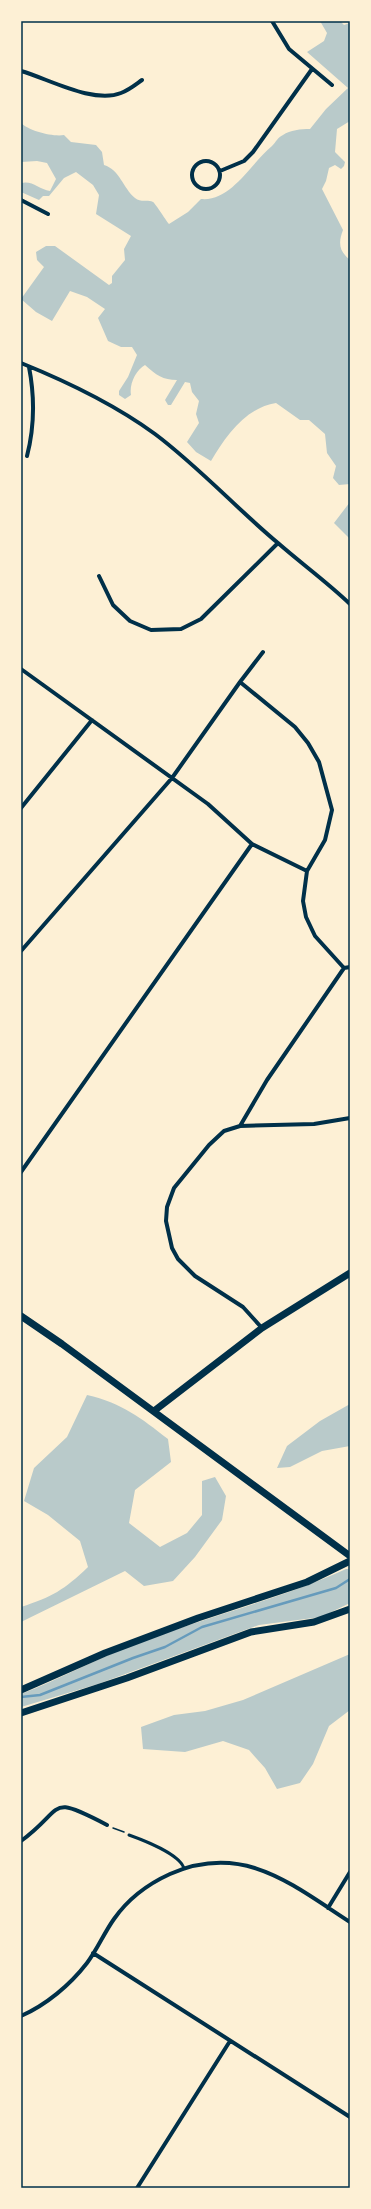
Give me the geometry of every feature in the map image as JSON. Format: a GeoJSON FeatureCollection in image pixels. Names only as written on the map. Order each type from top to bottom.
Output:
{"type":"FeatureCollection","features":[{"type":"Feature","properties":{"kind":"street"},"geometry":{"type":"LineString","coordinates":[[272,21],[289,49],[312,70],[332,85]]}},
{"type":"Feature","properties":{"kind":"street"},"geometry":{"type":"LineString","coordinates":[[220,170],[244,160],[253,152],[312,70]]}},
{"type":"Feature","properties":{"kind":"street"},"geometry":{"type":"LineString","coordinates":[[21,71],[83,93],[101,95],[120,94],[142,80]]}},
{"type":"Feature","properties":{"kind":"street"},"geometry":{"type":"LineString","coordinates":[[206,162],[216,166],[220,170],[218,183],[206,188],[195,185],[191,177],[194,169],[206,162]]}},
{"type":"Feature","properties":{"kind":"street"},"geometry":{"type":"LineString","coordinates":[[21,200],[48,214]]}},
{"type":"Feature","properties":{"kind":"street"},"geometry":{"type":"LineString","coordinates":[[21,363],[91,394],[154,434],[216,486],[278,543],[350,604]]}},
{"type":"Feature","properties":{"kind":"street"},"geometry":{"type":"LineString","coordinates":[[27,456],[34,422],[35,404],[29,367]]}},
{"type":"Feature","properties":{"kind":"street"},"geometry":{"type":"LineString","coordinates":[[99,576],[113,605],[130,622],[151,630],[181,629],[192,625],[206,615],[278,543]]}},
{"type":"Feature","properties":{"kind":"street"},"geometry":{"type":"LineString","coordinates":[[21,951],[172,778],[262,652]]}},
{"type":"Feature","properties":{"kind":"street"},"geometry":{"type":"LineString","coordinates":[[21,669],[208,804],[252,844],[307,871]]}},
{"type":"Feature","properties":{"kind":"street"},"geometry":{"type":"LineString","coordinates":[[240,682],[294,727],[308,743],[319,762],[332,810],[325,840],[307,871],[303,901],[311,928],[322,946],[344,968]]}},
{"type":"Feature","properties":{"kind":"street"},"geometry":{"type":"LineString","coordinates":[[21,808],[92,720]]}},
{"type":"Feature","properties":{"kind":"street"},"geometry":{"type":"LineString","coordinates":[[21,1172],[252,844]]}},
{"type":"Feature","properties":{"kind":"street"},"geometry":{"type":"LineString","coordinates":[[240,1126],[268,1080],[344,968],[350,967]]}},
{"type":"Feature","properties":{"kind":"street"},"geometry":{"type":"LineString","coordinates":[[262,1328],[244,1307],[195,1276],[184,1267],[172,1248],[167,1232],[167,1207],[174,1188],[209,1145],[224,1131],[240,1126],[314,1124],[350,1118]]}},
{"type":"Feature","properties":{"kind":"street"},"geometry":{"type":"LineString","coordinates":[[154,1411],[262,1328],[350,1273]]}},
{"type":"Feature","properties":{"kind":"street"},"geometry":{"type":"LineString","coordinates":[[21,1316],[154,1411],[350,1556]]}},
{"type":"Feature","properties":{"kind":"street"},"geometry":{"type":"LineString","coordinates":[[21,1690],[105,1653],[184,1623],[307,1582],[350,1561]]}},
{"type":"Feature","properties":{"kind":"street"},"geometry":{"type":"LineString","coordinates":[[21,1713],[128,1678],[251,1632],[314,1622],[350,1608]]}},
{"type":"Feature","properties":{"kind":"street"},"geometry":{"type":"LineString","coordinates":[[21,1841],[52,1812],[63,1806],[78,1810],[106,1825]]}},
{"type":"Feature","properties":{"kind":"street"},"geometry":{"type":"LineString","coordinates":[[21,2016],[48,2001],[88,1962],[115,1917],[134,1897],[150,1885],[184,1868],[210,1862],[229,1862],[247,1865],[276,1876],[350,1922]]}},
{"type":"Feature","properties":{"kind":"street"},"geometry":{"type":"LineString","coordinates":[[328,1908],[350,1872]]}},
{"type":"Feature","properties":{"kind":"street"},"geometry":{"type":"LineString","coordinates":[[93,1953],[350,2117]]}},
{"type":"Feature","properties":{"kind":"street"},"geometry":{"type":"LineString","coordinates":[[137,2188],[230,2041]]}},
{"type":"Feature","properties":{"kind":"lane"},"geometry":{"type":"LineString","coordinates":[[129,1835],[159,1848],[182,1863],[184,1868]]}},
{"type":"Feature","properties":{"kind":"path"},"geometry":{"type":"LineString","coordinates":[[106,1825],[129,1835]]}},
{"type":"Feature","properties":{"kind":"shaded area"},"geometry":{"type":"Polygon","coordinates":[[[320,21],[340,21],[344,25],[350,23],[350,121],[337,129],[335,152],[345,162],[341,169],[335,165],[329,168],[326,181],[322,189],[343,230],[340,239],[340,246],[346,257],[350,260],[350,484],[339,485],[333,478],[336,466],[327,453],[325,434],[309,420],[300,420],[276,403],[255,411],[238,424],[223,442],[211,461],[196,452],[187,442],[199,423],[196,414],[199,401],[192,392],[190,383],[185,382],[171,405],[168,405],[165,400],[177,380],[160,376],[145,365],[139,370],[132,382],[131,395],[125,399],[119,395],[119,391],[128,377],[137,355],[132,347],[121,347],[108,341],[98,318],[105,309],[87,297],[70,291],[52,321],[36,312],[21,299],[44,267],[37,260],[36,252],[46,246],[55,246],[109,285],[112,283],[112,276],[125,260],[124,249],[131,236],[96,214],[99,195],[93,185],[76,172],[64,178],[49,196],[43,196],[39,200],[21,192],[21,183],[25,182],[50,191],[56,179],[47,163],[37,161],[21,162],[21,123],[30,129],[41,133],[64,135],[71,142],[96,145],[102,152],[104,165],[109,167],[118,175],[135,198],[153,202],[169,224],[188,212],[201,199],[212,198],[231,188],[278,138],[292,131],[310,129],[326,109],[348,88],[307,52],[324,41],[327,33],[320,21]]]}},
{"type":"Feature","properties":{"kind":"shaded area"},"geometry":{"type":"Polygon","coordinates":[[[350,502],[350,539],[334,523],[350,502]]]}},
{"type":"Feature","properties":{"kind":"shaded area"},"geometry":{"type":"Polygon","coordinates":[[[87,1395],[111,1402],[121,1407],[140,1418],[168,1439],[171,1462],[135,1490],[129,1523],[160,1547],[187,1533],[202,1515],[202,1481],[215,1477],[226,1496],[222,1520],[195,1557],[173,1581],[144,1586],[125,1571],[21,1622],[21,1607],[41,1600],[57,1592],[72,1582],[88,1567],[80,1541],[48,1515],[24,1501],[34,1468],[67,1437],[87,1395]]]}},
{"type":"Feature","properties":{"kind":"shaded area"},"geometry":{"type":"Polygon","coordinates":[[[350,1404],[350,1446],[322,1451],[290,1467],[277,1468],[287,1446],[320,1421],[350,1404]]]}},
{"type":"Feature","properties":{"kind":"shaded area"},"geometry":{"type":"Polygon","coordinates":[[[346,1569],[350,1569],[350,1603],[321,1617],[259,1625],[98,1684],[21,1707],[21,1694],[135,1644],[294,1590],[346,1569]]]}},
{"type":"Feature","properties":{"kind":"shaded area"},"geometry":{"type":"Polygon","coordinates":[[[350,1654],[350,1710],[329,1726],[313,1764],[300,1783],[277,1789],[265,1768],[249,1750],[223,1741],[185,1752],[143,1749],[141,1727],[174,1715],[205,1711],[243,1700],[350,1654]]]}},
{"type":"Feature","properties":{"kind":"waterway"},"geometry":{"type":"LineString","coordinates":[[21,1697],[40,1695],[133,1658],[165,1647],[202,1627],[336,1588],[350,1579]]}}]}
